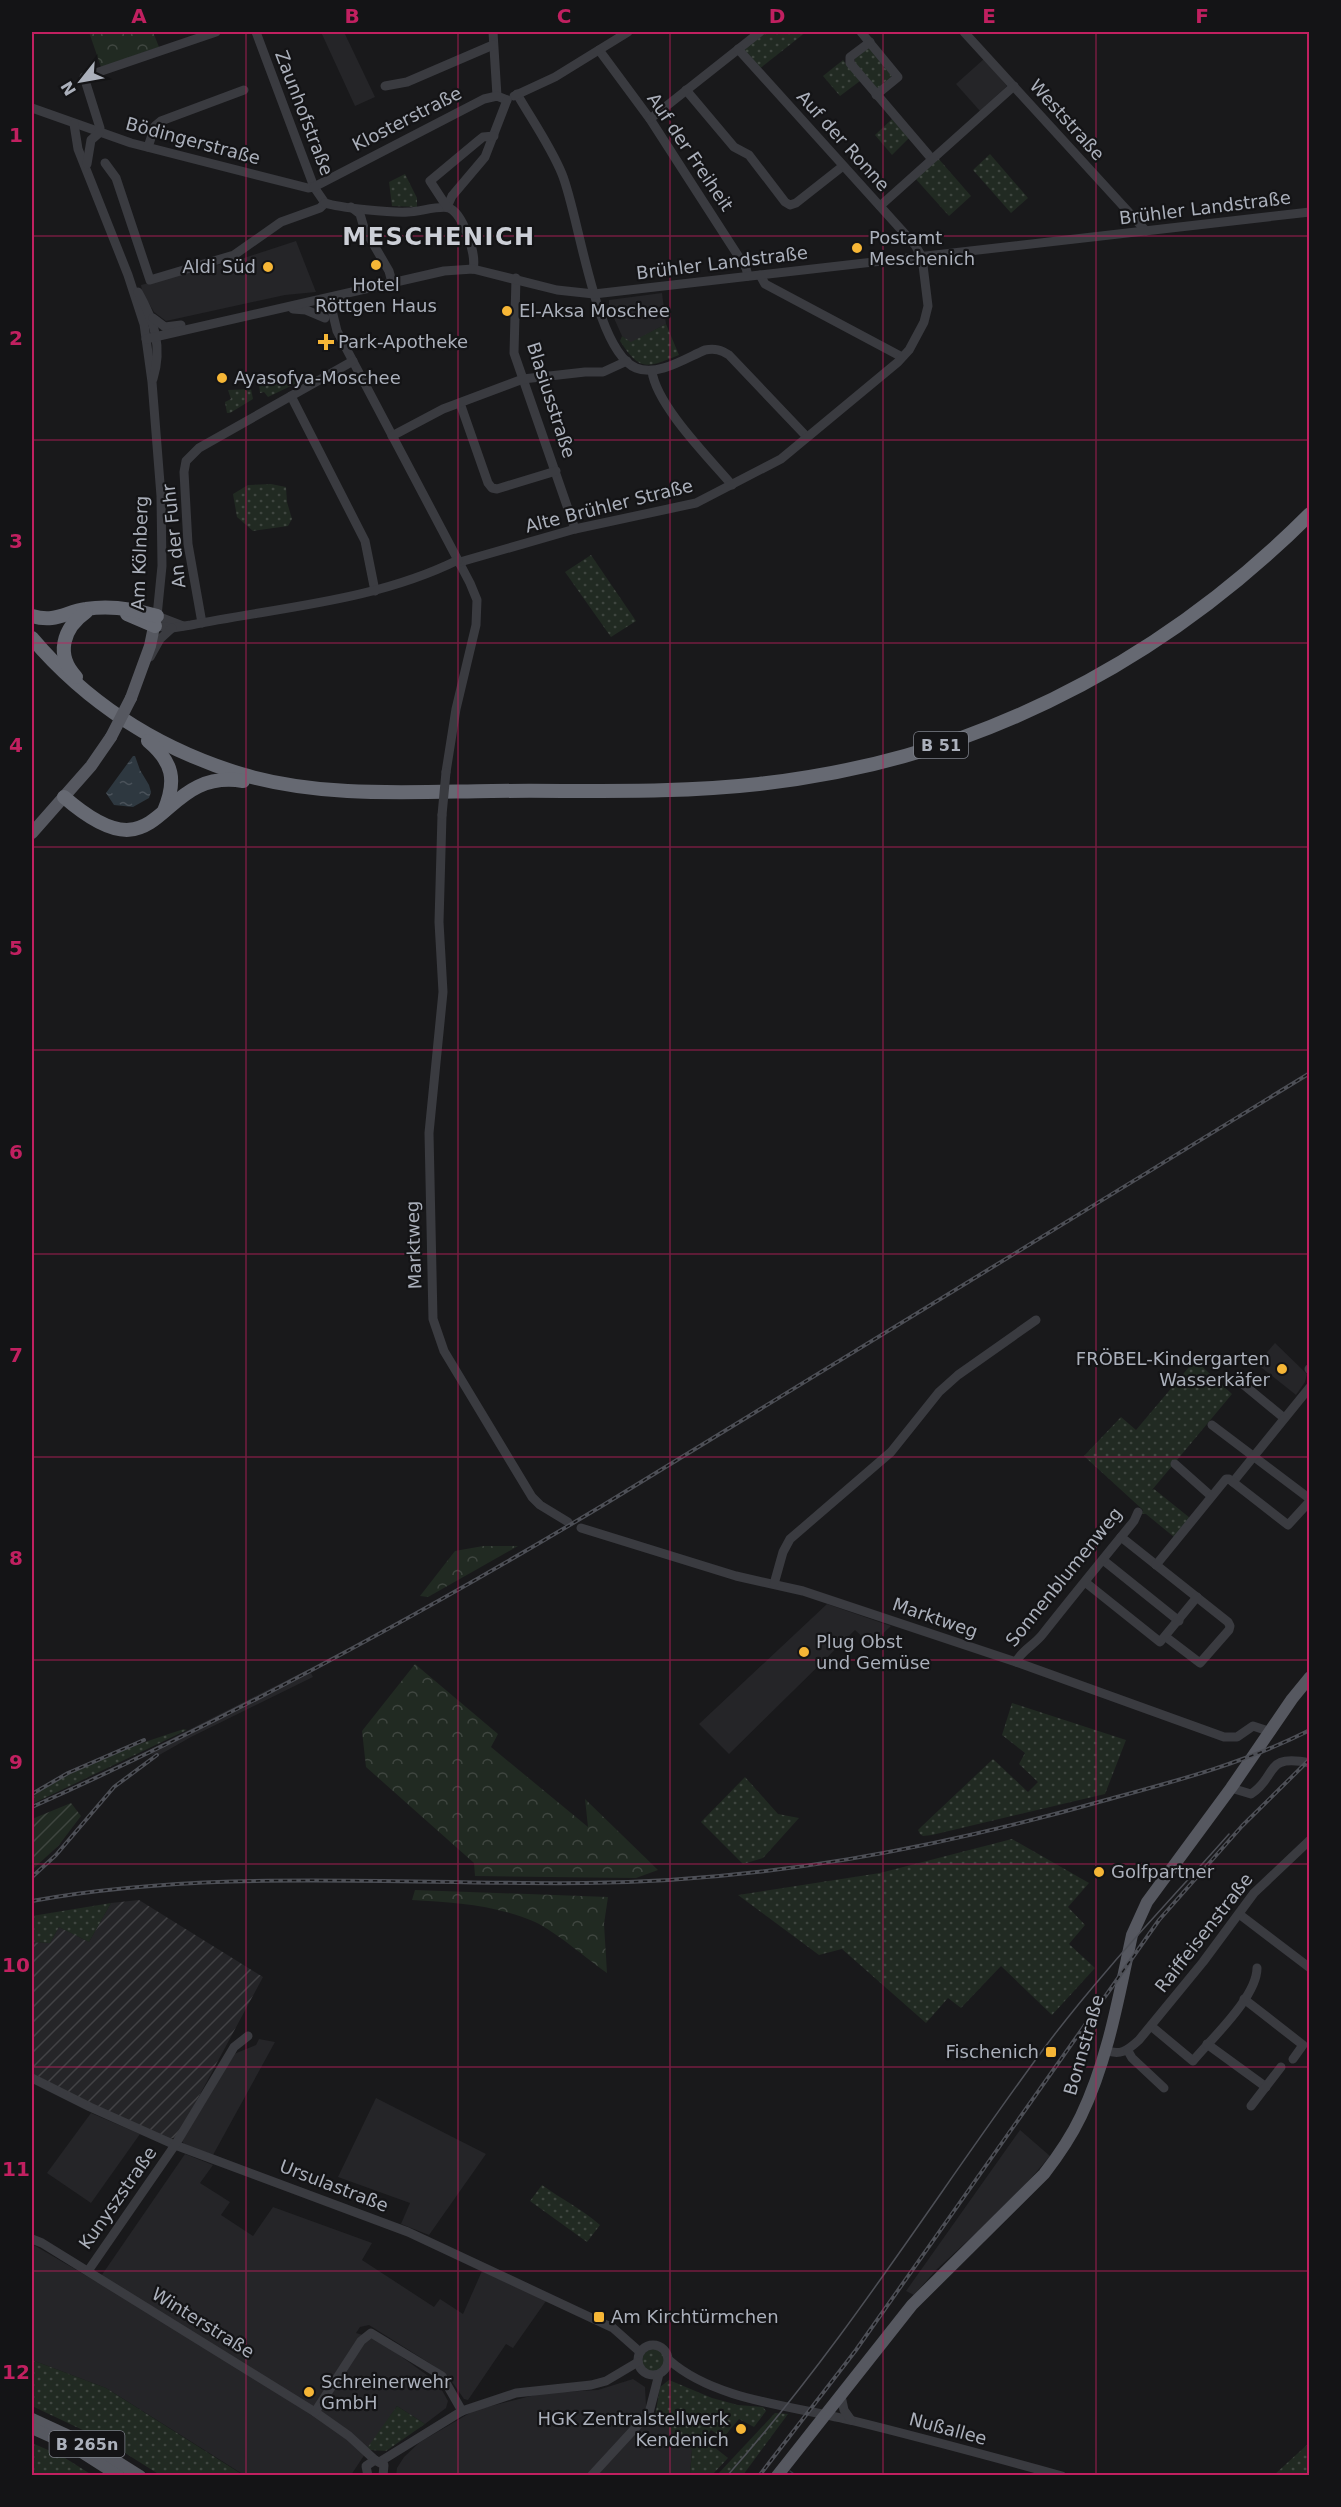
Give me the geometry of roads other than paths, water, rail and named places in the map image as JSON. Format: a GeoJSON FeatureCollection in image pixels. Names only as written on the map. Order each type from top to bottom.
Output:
{"type":"FeatureCollection","features":[{"type":"Feature","properties":{"kind":"highway","name":"B 51"},"geometry":{"type":"LineString","coordinates":[[32,638],[53,663],[91,696],[133,726],[208,763],[256,778],[320,788],[394,792],[759,784],[845,770],[916,752],[996,725],[1058,697],[1134,655],[1195,614],[1268,555],[1310,514]]}},
{"type":"Feature","properties":{"kind":"highway"},"geometry":{"type":"LineString","coordinates":[[91,696],[69,669],[63,651],[69,628],[93,608]]}},
{"type":"Feature","properties":{"kind":"highway"},"geometry":{"type":"LineString","coordinates":[[32,616],[56,619],[93,608],[118,608],[156,621]]}},
{"type":"Feature","properties":{"kind":"highway"},"geometry":{"type":"LineString","coordinates":[[133,726],[159,750],[169,765],[171,790],[163,813]]}},
{"type":"Feature","properties":{"kind":"highway"},"geometry":{"type":"LineString","coordinates":[[67,794],[93,819],[113,829],[129,831],[150,824],[186,792],[205,783],[226,779],[270,780]]}},
{"type":"Feature","properties":{"kind":"main road","name":"Am Kölnberg"},"geometry":{"type":"LineString","coordinates":[[32,833],[91,766],[111,737],[142,671],[156,621]]}},
{"type":"Feature","properties":{"kind":"main road","name":"Bonnstraße"},"geometry":{"type":"LineString","coordinates":[[777,2475],[912,2305],[1044,2174],[1080,2118],[1091,2094],[1105,2049],[1132,1935],[1147,1902],[1310,1677]]}},
{"type":"Feature","properties":{"kind":"main road","name":"B 265n"},"geometry":{"type":"LineString","coordinates":[[32,2419],[97,2449],[140,2475]]}},
{"type":"Feature","properties":{"kind":"main road","name":"B 265n"},"geometry":{"type":"LineString","coordinates":[[32,2428],[72,2446],[119,2475]]}},
{"type":"Feature","properties":{"kind":"street"},"geometry":{"type":"LineString","coordinates":[[87,166],[91,140],[99,133],[100,128],[87,76],[216,32]]}},
{"type":"Feature","properties":{"kind":"street","name":"Zaunhofstraße"},"geometry":{"type":"LineString","coordinates":[[256,32],[314,187],[325,203]]}},
{"type":"Feature","properties":{"kind":"street"},"geometry":{"type":"LineString","coordinates":[[493,32],[497,96],[507,100]]}},
{"type":"Feature","properties":{"kind":"street"},"geometry":{"type":"LineString","coordinates":[[447,207],[452,196],[485,157],[507,100],[555,77],[628,32]]}},
{"type":"Feature","properties":{"kind":"street"},"geometry":{"type":"LineString","coordinates":[[650,119],[760,32]]}},
{"type":"Feature","properties":{"kind":"street"},"geometry":{"type":"LineString","coordinates":[[861,32],[898,77],[876,95]]}},
{"type":"Feature","properties":{"kind":"street","name":"Weststraße"},"geometry":{"type":"LineString","coordinates":[[964,32],[1146,231]]}},
{"type":"Feature","properties":{"kind":"street"},"geometry":{"type":"LineString","coordinates":[[870,42],[849,60],[931,158]]}},
{"type":"Feature","properties":{"kind":"street"},"geometry":{"type":"LineString","coordinates":[[385,86],[407,82],[493,45]]}},
{"type":"Feature","properties":{"kind":"street","name":"Auf der Freiheit"},"geometry":{"type":"LineString","coordinates":[[598,50],[650,119],[746,268],[748,276]]}},
{"type":"Feature","properties":{"kind":"street","name":"Auf der Ronne"},"geometry":{"type":"LineString","coordinates":[[738,50],[915,245],[922,257]]}},
{"type":"Feature","properties":{"kind":"street"},"geometry":{"type":"LineString","coordinates":[[880,206],[1014,86]]}},
{"type":"Feature","properties":{"kind":"street"},"geometry":{"type":"LineString","coordinates":[[148,147],[155,126],[161,121],[244,90]]}},
{"type":"Feature","properties":{"kind":"street"},"geometry":{"type":"LineString","coordinates":[[686,90],[734,147],[749,155],[785,202],[790,205],[796,204],[843,166]]}},
{"type":"Feature","properties":{"kind":"street"},"geometry":{"type":"LineString","coordinates":[[518,94],[562,172],[594,294],[610,335],[627,362],[639,369],[652,371],[705,350],[712,348],[722,351],[729,355],[807,437]]}},
{"type":"Feature","properties":{"kind":"street","name":"Klosterstraße"},"geometry":{"type":"LineString","coordinates":[[314,187],[484,99],[497,96]]}},
{"type":"Feature","properties":{"kind":"street","name":"Bödingerstraße"},"geometry":{"type":"LineString","coordinates":[[32,108],[99,133],[148,147],[308,188],[314,187]]}},
{"type":"Feature","properties":{"kind":"street","name":"Am Kölnberg"},"geometry":{"type":"LineString","coordinates":[[74,124],[78,149],[87,166],[128,274],[144,324],[152,382],[161,496],[162,566],[156,621]]}},
{"type":"Feature","properties":{"kind":"street","name":"Am Kölnberg"},"geometry":{"type":"LineString","coordinates":[[85,128],[84,146],[87,166]]}},
{"type":"Feature","properties":{"kind":"street"},"geometry":{"type":"LineString","coordinates":[[474,269],[475,263],[470,241],[454,211],[447,207],[430,181],[483,137],[494,136]]}},
{"type":"Feature","properties":{"kind":"street"},"geometry":{"type":"LineString","coordinates":[[105,163],[116,178],[150,280],[234,255],[281,222],[320,208],[325,203],[405,212],[447,207]]}},
{"type":"Feature","properties":{"kind":"street"},"geometry":{"type":"LineString","coordinates":[[351,207],[358,211],[393,282]]}},
{"type":"Feature","properties":{"kind":"street"},"geometry":{"type":"LineString","coordinates":[[362,220],[365,213],[372,208]]}},
{"type":"Feature","properties":{"kind":"street","name":"Brühler Landstraße"},"geometry":{"type":"LineString","coordinates":[[146,339],[444,271],[474,269],[557,290],[594,294],[1307,212]]}},
{"type":"Feature","properties":{"kind":"street","name":"Alte Brühler Straße"},"geometry":{"type":"LineString","coordinates":[[156,621],[172,628],[375,591],[459,561],[575,529],[696,503],[771,465],[902,357],[917,336],[927,315],[922,257]]}},
{"type":"Feature","properties":{"kind":"street","name":"Am Kölnberg"},"geometry":{"type":"LineString","coordinates":[[128,274],[151,316],[157,337],[156,370],[152,382]]}},
{"type":"Feature","properties":{"kind":"street"},"geometry":{"type":"LineString","coordinates":[[760,275],[765,284],[902,357]]}},
{"type":"Feature","properties":{"kind":"street","name":"Blasiusstraße"},"geometry":{"type":"LineString","coordinates":[[516,278],[513,345],[575,529]]}},
{"type":"Feature","properties":{"kind":"street"},"geometry":{"type":"LineString","coordinates":[[329,298],[337,331]]}},
{"type":"Feature","properties":{"kind":"street"},"geometry":{"type":"LineString","coordinates":[[317,300],[325,318],[337,331]]}},
{"type":"Feature","properties":{"kind":"street"},"geometry":{"type":"LineString","coordinates":[[285,308],[306,310],[325,318]]}},
{"type":"Feature","properties":{"kind":"street"},"geometry":{"type":"LineString","coordinates":[[151,316],[165,327],[189,323],[198,326]]}},
{"type":"Feature","properties":{"kind":"street","name":"Marktweg"},"geometry":{"type":"LineString","coordinates":[[337,331],[459,561],[477,600],[472,642],[456,709],[442,815],[439,922],[443,992],[429,1133],[433,1319],[444,1351],[532,1497],[540,1505],[568,1522]]}},
{"type":"Feature","properties":{"kind":"street","name":"An der Fuhr"},"geometry":{"type":"LineString","coordinates":[[202,623],[188,544],[184,472],[186,461],[199,448],[353,361]]}},
{"type":"Feature","properties":{"kind":"street"},"geometry":{"type":"LineString","coordinates":[[393,436],[443,409],[523,379],[603,372],[627,362]]}},
{"type":"Feature","properties":{"kind":"street"},"geometry":{"type":"LineString","coordinates":[[652,371],[659,390],[679,423],[732,485]]}},
{"type":"Feature","properties":{"kind":"street"},"geometry":{"type":"LineString","coordinates":[[291,396],[365,541],[375,591]]}},
{"type":"Feature","properties":{"kind":"street"},"geometry":{"type":"LineString","coordinates":[[460,403],[488,483],[492,488],[497,489],[556,471]]}},
{"type":"Feature","properties":{"kind":"street"},"geometry":{"type":"LineString","coordinates":[[156,621],[183,626]]}},
{"type":"Feature","properties":{"kind":"street"},"geometry":{"type":"LineString","coordinates":[[142,671],[160,639],[172,628]]}},
{"type":"Feature","properties":{"kind":"street"},"geometry":{"type":"LineString","coordinates":[[774,1584],[783,1552],[790,1539],[891,1452],[939,1392],[958,1375],[1036,1320]]}},
{"type":"Feature","properties":{"kind":"street"},"geometry":{"type":"LineString","coordinates":[[1244,1385],[1284,1418]]}},
{"type":"Feature","properties":{"kind":"street"},"geometry":{"type":"LineString","coordinates":[[1233,1482],[1310,1386]]}},
{"type":"Feature","properties":{"kind":"street"},"geometry":{"type":"LineString","coordinates":[[1156,1565],[1226,1479],[1288,1525],[1310,1500],[1212,1425]]}},
{"type":"Feature","properties":{"kind":"street"},"geometry":{"type":"LineString","coordinates":[[1175,1464],[1211,1496]]}},
{"type":"Feature","properties":{"kind":"street","name":"Sonnenblumenweg"},"geometry":{"type":"LineString","coordinates":[[1016,1662],[1022,1653],[1036,1642],[1085,1582],[1138,1512]]}},
{"type":"Feature","properties":{"kind":"street","name":"Marktweg"},"geometry":{"type":"LineString","coordinates":[[581,1528],[736,1576],[803,1591],[1016,1662],[1224,1737],[1237,1737],[1253,1726],[1271,1732]]}},
{"type":"Feature","properties":{"kind":"street"},"geometry":{"type":"LineString","coordinates":[[1121,1537],[1228,1622],[1229,1630],[1200,1663],[1166,1637]]}},
{"type":"Feature","properties":{"kind":"street"},"geometry":{"type":"LineString","coordinates":[[1102,1560],[1179,1621]]}},
{"type":"Feature","properties":{"kind":"street"},"geometry":{"type":"LineString","coordinates":[[1085,1582],[1156,1641],[1162,1641],[1166,1637],[1197,1597]]}},
{"type":"Feature","properties":{"kind":"street"},"geometry":{"type":"LineString","coordinates":[[1231,1788],[1251,1794],[1276,1764],[1291,1760],[1310,1763]]}},
{"type":"Feature","properties":{"kind":"street","name":"Raiffeisenstraße"},"geometry":{"type":"LineString","coordinates":[[1128,2051],[1151,2026],[1269,1878],[1310,1840]]}},
{"type":"Feature","properties":{"kind":"street"},"geometry":{"type":"LineString","coordinates":[[1239,1914],[1310,1968]]}},
{"type":"Feature","properties":{"kind":"street"},"geometry":{"type":"LineString","coordinates":[[1151,2026],[1193,2061],[1244,1999],[1255,1980],[1257,1968]]}},
{"type":"Feature","properties":{"kind":"street"},"geometry":{"type":"LineString","coordinates":[[1244,1999],[1303,2045],[1293,2059]]}},
{"type":"Feature","properties":{"kind":"street","name":"Kunyszstraße"},"geometry":{"type":"LineString","coordinates":[[88,2271],[175,2145],[234,2047],[248,2036]]}},
{"type":"Feature","properties":{"kind":"street"},"geometry":{"type":"LineString","coordinates":[[1208,2044],[1266,2087]]}},
{"type":"Feature","properties":{"kind":"street"},"geometry":{"type":"LineString","coordinates":[[1105,2049],[1112,2053],[1128,2051],[1132,2058],[1164,2088]]}},
{"type":"Feature","properties":{"kind":"street"},"geometry":{"type":"LineString","coordinates":[[1251,2106],[1281,2067]]}},
{"type":"Feature","properties":{"kind":"street","name":"Ursulastraße"},"geometry":{"type":"LineString","coordinates":[[32,2078],[83,2104],[175,2145],[408,2232],[621,2333],[648,2364],[693,2377]]}},
{"type":"Feature","properties":{"kind":"street","name":"Winterstraße"},"geometry":{"type":"LineString","coordinates":[[32,2239],[42,2242],[315,2412],[353,2440],[382,2469]]}},
{"type":"Feature","properties":{"kind":"street"},"geometry":{"type":"LineString","coordinates":[[315,2412],[361,2341],[371,2333],[442,2376],[449,2384],[462,2411]]}},
{"type":"Feature","properties":{"kind":"street","name":"Ursulastraße"},"geometry":{"type":"LineString","coordinates":[[648,2364],[653,2345],[662,2348],[669,2360],[712,2387],[826,2415]]}},
{"type":"Feature","properties":{"kind":"street"},"geometry":{"type":"LineString","coordinates":[[366,2472],[382,2469],[430,2428],[462,2411],[509,2394],[591,2385],[648,2364],[669,2360]]}},
{"type":"Feature","properties":{"kind":"street"},"geometry":{"type":"LineString","coordinates":[[591,2475],[649,2414],[653,2398],[648,2364]]}},
{"type":"Feature","properties":{"kind":"street"},"geometry":{"type":"LineString","coordinates":[[841,2396],[843,2408],[851,2420]]}},
{"type":"Feature","properties":{"kind":"street","name":"Nußallee"},"geometry":{"type":"LineString","coordinates":[[826,2415],[1062,2475]]}},
{"type":"Feature","properties":{"kind":"street","name":"Winterstraße"},"geometry":{"type":"LineString","coordinates":[[353,2440],[366,2472]]}},
{"type":"Feature","properties":{"kind":"water"},"geometry":{"type":"Polygon","coordinates":[[[133,756],[149,785],[151,792],[149,798],[133,807],[114,805],[106,793],[133,756]]]}},
{"type":"Feature","properties":{"kind":"waterway"},"geometry":{"type":"LineString","coordinates":[[790,2471],[797,2476]]}},
{"type":"Feature","properties":{"kind":"tram line"},"geometry":{"type":"LineString","coordinates":[[727,2476],[812,2373],[1066,2019],[1111,1965],[1229,1834]]}},
{"type":"Feature","properties":{"kind":"railway"},"geometry":{"type":"LineString","coordinates":[[32,1807],[251,1702],[465,1586],[605,1504],[1310,1073]]}},
{"type":"Feature","properties":{"kind":"railway"},"geometry":{"type":"LineString","coordinates":[[32,1901],[100,1891],[238,1881],[586,1883],[653,1881],[784,1869],[913,1847],[1042,1818],[1210,1770],[1261,1752],[1310,1730]]}},
{"type":"Feature","properties":{"kind":"railway"},"geometry":{"type":"LineString","coordinates":[[32,1794],[68,1773],[144,1740]]}},
{"type":"Feature","properties":{"kind":"railway"},"geometry":{"type":"LineString","coordinates":[[32,1877],[56,1855],[114,1787],[157,1755]]}},
{"type":"Feature","properties":{"kind":"railway"},"geometry":{"type":"LineString","coordinates":[[759,2476],[856,2350],[1159,1920],[1242,1826],[1310,1759]]}},
{"type":"Feature","properties":{"kind":"place","name":"Postamt Meschenich"},"geometry":{"type":"Point","coordinates":[857,248]}},
{"type":"Feature","properties":{"kind":"place","name":"Hotel Röttgen Haus"},"geometry":{"type":"Point","coordinates":[376,265]}},
{"type":"Feature","properties":{"kind":"place","name":"Aldi Süd"},"geometry":{"type":"Point","coordinates":[268,267]}},
{"type":"Feature","properties":{"kind":"place","name":"El-Aksa Moschee"},"geometry":{"type":"Point","coordinates":[507,311]}},
{"type":"Feature","properties":{"kind":"place","name":"Park-Apotheke"},"geometry":{"type":"Point","coordinates":[326,342]}},
{"type":"Feature","properties":{"kind":"place","name":"Ayasofya-Moschee"},"geometry":{"type":"Point","coordinates":[222,378]}},
{"type":"Feature","properties":{"kind":"place","name":"FRÖBEL-Kindergarten Wasserkäfer"},"geometry":{"type":"Point","coordinates":[1282,1369]}},
{"type":"Feature","properties":{"kind":"place","name":"Plug Obst und Gemüse"},"geometry":{"type":"Point","coordinates":[804,1652]}},
{"type":"Feature","properties":{"kind":"place","name":"Golfpartner"},"geometry":{"type":"Point","coordinates":[1099,1872]}},
{"type":"Feature","properties":{"kind":"place","name":"Fischenich"},"geometry":{"type":"Point","coordinates":[1051,2052]}},
{"type":"Feature","properties":{"kind":"place","name":"Am Kirchtürmchen"},"geometry":{"type":"Point","coordinates":[599,2317]}},
{"type":"Feature","properties":{"kind":"place","name":"Schreinerwehr GmbH"},"geometry":{"type":"Point","coordinates":[309,2392]}},
{"type":"Feature","properties":{"kind":"place","name":"HGK Zentralstellwerk Kendenich"},"geometry":{"type":"Point","coordinates":[741,2429]}},
{"type":"Feature","properties":{"kind":"district","name":"MESCHENICH"},"geometry":{"type":"Point","coordinates":[439,237]}}]}
